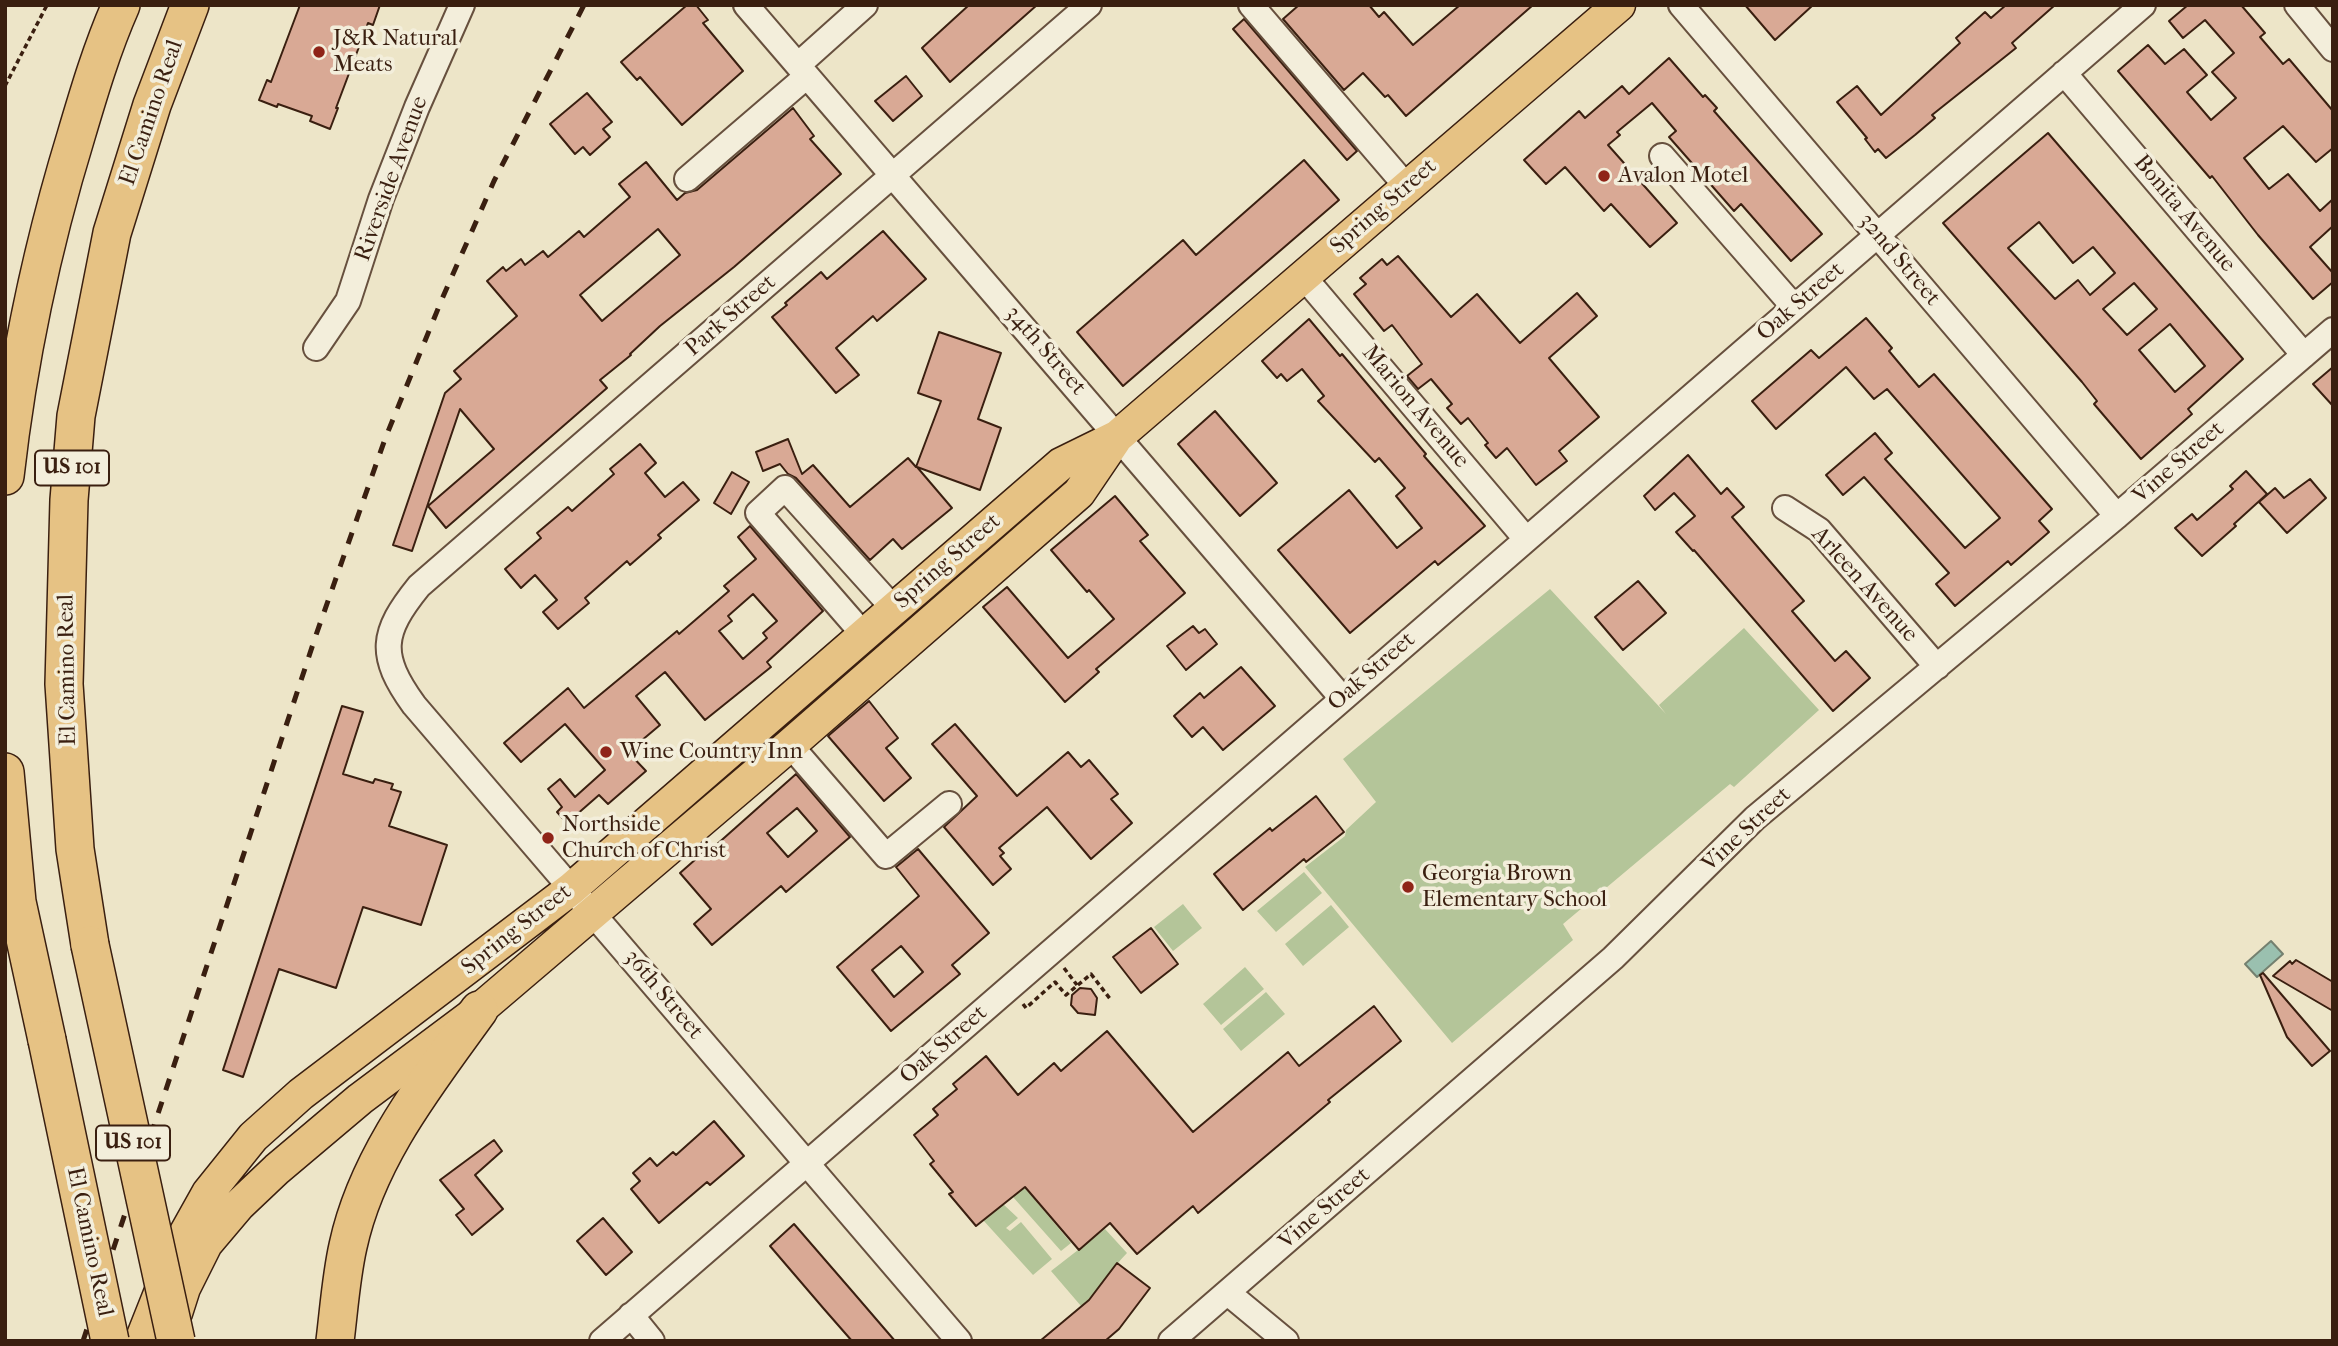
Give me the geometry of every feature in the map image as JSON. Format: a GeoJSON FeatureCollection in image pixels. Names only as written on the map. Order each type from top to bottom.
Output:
{"type":"FeatureCollection","features":[{"type":"Feature","properties":{"kind":"highway","name":"US 101"},"geometry":{"type":"LineString","coordinates":[[5,475],[13,407],[52,216],[103,46],[121,5]]}},
{"type":"Feature","properties":{"kind":"highway","name":"El Camino Real"},"geometry":{"type":"LineString","coordinates":[[176,1341],[90,945],[75,849],[64,684],[69,500],[76,416],[112,233],[152,105],[190,5]]}},
{"type":"Feature","properties":{"kind":"highway","name":"El Camino Real"},"geometry":{"type":"LineString","coordinates":[[5,772],[17,902],[110,1341]]}},
{"type":"Feature","properties":{"kind":"highway"},"geometry":{"type":"LineString","coordinates":[[335,1341],[348,1244],[369,1182],[394,1133],[479,1010]]}},
{"type":"Feature","properties":{"kind":"main road","name":"Spring Street"},"geometry":{"type":"LineString","coordinates":[[141,1341],[180,1243],[208,1193],[253,1137],[301,1094],[571,889],[1061,464],[1118,436],[1619,5]]}},
{"type":"Feature","properties":{"kind":"main road","name":"Spring Street"},"geometry":{"type":"LineString","coordinates":[[166,1341],[184,1289],[206,1244],[239,1205],[360,1099],[479,1010],[594,914],[1079,493],[1118,436]]}},
{"type":"Feature","properties":{"kind":"street","name":"Riverside Avenue"},"geometry":{"type":"LineString","coordinates":[[316,348],[348,301],[381,199],[417,107],[462,5]]}},
{"type":"Feature","properties":{"kind":"street","name":"34th Street"},"geometry":{"type":"LineString","coordinates":[[747,5],[1342,698]]}},
{"type":"Feature","properties":{"kind":"street"},"geometry":{"type":"LineString","coordinates":[[687,179],[803,71],[865,5]]}},
{"type":"Feature","properties":{"kind":"street","name":"Park Street"},"geometry":{"type":"LineString","coordinates":[[388,638],[400,608],[419,586],[1089,5]]}},
{"type":"Feature","properties":{"kind":"street"},"geometry":{"type":"LineString","coordinates":[[1251,5],[1407,187]]}},
{"type":"Feature","properties":{"kind":"street","name":"32nd Street"},"geometry":{"type":"LineString","coordinates":[[1681,5],[2117,516]]}},
{"type":"Feature","properties":{"kind":"street","name":"Oak Street"},"geometry":{"type":"LineString","coordinates":[[602,1341],[2143,5]]}},
{"type":"Feature","properties":{"kind":"street"},"geometry":{"type":"LineString","coordinates":[[2297,5],[2333,49]]}},
{"type":"Feature","properties":{"kind":"street","name":"Bonita Avenue"},"geometry":{"type":"LineString","coordinates":[[2064,73],[2304,355]]}},
{"type":"Feature","properties":{"kind":"street"},"geometry":{"type":"LineString","coordinates":[[1662,156],[1794,307]]}},
{"type":"Feature","properties":{"kind":"street","name":"Marion Avenue"},"geometry":{"type":"LineString","coordinates":[[1303,276],[1527,539]]}},
{"type":"Feature","properties":{"kind":"street","name":"Vine Street"},"geometry":{"type":"LineString","coordinates":[[1171,1341],[1613,958],[1755,818],[2117,516],[2333,330]]}},
{"type":"Feature","properties":{"kind":"street"},"geometry":{"type":"LineString","coordinates":[[864,635],[758,513],[785,488],[894,609]]}},
{"type":"Feature","properties":{"kind":"street","name":"Arleen Avenue"},"geometry":{"type":"LineString","coordinates":[[1785,508],[1819,530],[1937,667]]}},
{"type":"Feature","properties":{"kind":"street"},"geometry":{"type":"LineString","coordinates":[[835,602],[866,577]]}},
{"type":"Feature","properties":{"kind":"street","name":"36th Street"},"geometry":{"type":"LineString","coordinates":[[388,638],[390,660],[398,683],[414,705],[959,1341]]}},
{"type":"Feature","properties":{"kind":"street"},"geometry":{"type":"LineString","coordinates":[[790,745],[886,856],[949,804]]}},
{"type":"Feature","properties":{"kind":"street"},"geometry":{"type":"LineString","coordinates":[[1228,1293],[1286,1341]]}},
{"type":"Feature","properties":{"kind":"street"},"geometry":{"type":"LineString","coordinates":[[631,1315],[652,1341]]}},
{"type":"Feature","properties":{"kind":"path"},"geometry":{"type":"LineString","coordinates":[[5,86],[47,5]]}},
{"type":"Feature","properties":{"kind":"path"},"geometry":{"type":"LineString","coordinates":[[1063,967],[1077,985]]}},
{"type":"Feature","properties":{"kind":"path"},"geometry":{"type":"LineString","coordinates":[[1053,978],[1023,1004],[1026,1008],[1055,982],[1066,995],[1091,974],[1111,1000]]}},
{"type":"Feature","properties":{"kind":"shaded area"},"geometry":{"type":"Polygon","coordinates":[[[1550,589],[1666,714],[1659,705],[1744,628],[1819,710],[1734,787],[1730,784],[1563,924],[1573,940],[1452,1043],[1305,867],[1345,836],[1346,830],[1376,802],[1343,759],[1550,589]]]}},
{"type":"Feature","properties":{"kind":"shaded area"},"geometry":{"type":"Polygon","coordinates":[[[1304,872],[1322,893],[1276,932],[1257,911],[1304,872]]]}},
{"type":"Feature","properties":{"kind":"shaded area"},"geometry":{"type":"Polygon","coordinates":[[[1183,904],[1202,928],[1173,951],[1154,927],[1183,904]]]}},
{"type":"Feature","properties":{"kind":"shaded area"},"geometry":{"type":"Polygon","coordinates":[[[1331,905],[1349,927],[1303,966],[1285,944],[1331,905]]]}},
{"type":"Feature","properties":{"kind":"shaded area"},"geometry":{"type":"Polygon","coordinates":[[[2271,941],[2283,954],[2257,977],[2245,964],[2271,941]]]}},
{"type":"Feature","properties":{"kind":"shaded area"},"geometry":{"type":"Polygon","coordinates":[[[1245,967],[1264,989],[1221,1025],[1203,1004],[1245,967]]]}},
{"type":"Feature","properties":{"kind":"shaded area"},"geometry":{"type":"Polygon","coordinates":[[[1266,992],[1285,1014],[1241,1051],[1223,1029],[1266,992]]]}},
{"type":"Feature","properties":{"kind":"shaded area"},"geometry":{"type":"Polygon","coordinates":[[[1024,1187],[1071,1243],[1061,1251],[1013,1197],[1024,1187]]]}},
{"type":"Feature","properties":{"kind":"shaded area"},"geometry":{"type":"Polygon","coordinates":[[[1003,1204],[1018,1218],[1006,1228],[1010,1231],[1021,1222],[1052,1259],[1033,1275],[983,1220],[1003,1204]]]}},
{"type":"Feature","properties":{"kind":"shaded area"},"geometry":{"type":"Polygon","coordinates":[[[1105,1229],[1127,1253],[1081,1306],[1051,1271],[1105,1229]]]}},
{"type":"Feature","properties":{"kind":"building","name":"J&R Natural Meats"},"geometry":{"type":"Polygon","coordinates":[[[300,5],[380,5],[373,25],[368,23],[330,129],[310,121],[312,116],[259,100],[267,80],[271,82],[300,5]]]}},
{"type":"Feature","properties":{"kind":"building"},"geometry":{"type":"Polygon","coordinates":[[[687,5],[696,5],[708,20],[703,23],[743,71],[682,125],[640,77],[637,80],[621,62],[687,5]]]}},
{"type":"Feature","properties":{"kind":"building"},"geometry":{"type":"Polygon","coordinates":[[[969,5],[1037,5],[950,82],[922,48],[969,5]]]}},
{"type":"Feature","properties":{"kind":"building"},"geometry":{"type":"Polygon","coordinates":[[[1299,5],[1369,5],[1379,17],[1384,12],[1413,45],[1460,5],[1533,5],[1406,116],[1388,95],[1385,97],[1363,73],[1344,90],[1283,19],[1299,5]]]}},
{"type":"Feature","properties":{"kind":"building"},"geometry":{"type":"Polygon","coordinates":[[[1745,5],[1813,5],[1775,40],[1745,5]]]}},
{"type":"Feature","properties":{"kind":"building"},"geometry":{"type":"Polygon","coordinates":[[[2006,5],[2055,5],[2012,43],[2016,48],[1932,115],[1935,118],[1915,135],[1886,158],[1878,149],[1875,152],[1865,139],[1867,138],[1837,102],[1857,86],[1881,115],[1960,43],[1956,38],[1985,12],[1991,18],[2006,5]]]}},
{"type":"Feature","properties":{"kind":"building"},"geometry":{"type":"Polygon","coordinates":[[[2188,5],[2241,5],[2265,33],[2260,37],[2283,64],[2289,59],[2333,111],[2333,148],[2316,162],[2283,126],[2244,158],[2269,189],[2288,174],[2320,211],[2333,199],[2333,226],[2310,247],[2333,273],[2333,282],[2313,299],[2212,176],[2210,178],[2118,71],[2148,45],[2165,64],[2184,49],[2207,75],[2187,92],[2211,120],[2236,98],[2212,72],[2234,53],[2205,20],[2183,38],[2169,21],[2188,5]]]}},
{"type":"Feature","properties":{"kind":"building"},"geometry":{"type":"Polygon","coordinates":[[[1244,19],[1357,151],[1347,160],[1233,29],[1244,19]]]}},
{"type":"Feature","properties":{"kind":"building"},"geometry":{"type":"Polygon","coordinates":[[[1669,58],[1703,97],[1705,95],[1717,108],[1714,111],[1822,234],[1791,261],[1741,204],[1734,211],[1669,137],[1676,131],[1652,103],[1617,132],[1620,135],[1608,145],[1677,223],[1650,247],[1611,204],[1604,211],[1565,167],[1546,184],[1524,160],[1579,111],[1585,118],[1622,86],[1629,94],[1669,58]]]}},
{"type":"Feature","properties":{"kind":"building"},"geometry":{"type":"Polygon","coordinates":[[[906,76],[922,96],[893,121],[875,101],[906,76]]]}},
{"type":"Feature","properties":{"kind":"building"},"geometry":{"type":"Polygon","coordinates":[[[587,93],[612,122],[603,129],[610,137],[590,155],[583,147],[575,154],[550,124],[587,93]]]}},
{"type":"Feature","properties":{"kind":"building"},"geometry":{"type":"Polygon","coordinates":[[[793,108],[814,136],[810,139],[841,174],[734,267],[660,326],[631,355],[600,380],[607,388],[446,528],[428,506],[494,449],[460,409],[412,551],[393,545],[445,393],[461,379],[454,371],[517,316],[487,281],[503,267],[506,271],[521,259],[525,265],[543,251],[548,257],[579,231],[584,237],[630,197],[619,184],[646,162],[677,200],[685,193],[697,190],[793,108]],[[658,229],[580,295],[602,321],[680,255],[658,229]]]}},
{"type":"Feature","properties":{"kind":"building"},"geometry":{"type":"Polygon","coordinates":[[[2048,133],[2243,359],[2188,409],[2192,414],[2141,459],[2094,404],[2097,401],[2082,382],[1943,223],[2048,133]],[[2039,222],[2008,248],[2055,299],[2078,280],[2090,295],[2115,273],[2093,247],[2073,263],[2039,222]],[[2134,283],[2103,309],[2127,335],[2157,309],[2134,283]],[[2170,324],[2139,350],[2175,392],[2205,366],[2170,324]]]}},
{"type":"Feature","properties":{"kind":"building"},"geometry":{"type":"Polygon","coordinates":[[[1304,160],[1339,200],[1123,386],[1077,332],[1183,240],[1196,255],[1304,160]]]}},
{"type":"Feature","properties":{"kind":"building"},"geometry":{"type":"Polygon","coordinates":[[[883,231],[926,279],[877,321],[873,316],[836,348],[859,375],[836,393],[772,317],[821,272],[827,279],[883,231]]]}},
{"type":"Feature","properties":{"kind":"building"},"geometry":{"type":"Polygon","coordinates":[[[1398,256],[1451,317],[1477,294],[1520,343],[1577,293],[1597,316],[1549,358],[1599,417],[1559,451],[1567,461],[1536,485],[1507,448],[1496,458],[1468,418],[1461,424],[1447,408],[1452,404],[1431,379],[1418,389],[1407,376],[1422,364],[1392,325],[1384,331],[1354,294],[1366,284],[1360,278],[1382,259],[1387,265],[1398,256]]]}},
{"type":"Feature","properties":{"kind":"building"},"geometry":{"type":"Polygon","coordinates":[[[1866,318],[1892,348],[1889,351],[1919,387],[1934,374],[2052,509],[2039,521],[2049,532],[2011,565],[2008,561],[1955,606],[1936,584],[1949,573],[1864,477],[1843,495],[1826,475],[1875,433],[1892,453],[1885,459],[1965,548],[2000,518],[1887,389],[1874,399],[1846,367],[1776,429],[1752,401],[1811,350],[1819,358],[1866,318]]]}},
{"type":"Feature","properties":{"kind":"building"},"geometry":{"type":"Polygon","coordinates":[[[1309,319],[1340,356],[1342,354],[1426,454],[1424,456],[1485,526],[1438,565],[1435,561],[1350,633],[1278,550],[1349,490],[1397,548],[1422,528],[1396,496],[1405,488],[1379,458],[1375,462],[1318,401],[1324,396],[1302,369],[1287,381],[1281,374],[1277,378],[1262,361],[1309,319]]]}},
{"type":"Feature","properties":{"kind":"building"},"geometry":{"type":"Polygon","coordinates":[[[939,332],[1001,353],[978,419],[1001,428],[980,490],[917,467],[952,508],[902,549],[893,539],[870,560],[780,464],[763,471],[756,452],[788,439],[802,474],[813,465],[850,507],[908,458],[916,467],[941,401],[918,393],[939,332]]]}},
{"type":"Feature","properties":{"kind":"building"},"geometry":{"type":"Polygon","coordinates":[[[2333,367],[2333,406],[2313,384],[2333,367]]]}},
{"type":"Feature","properties":{"kind":"building"},"geometry":{"type":"Polygon","coordinates":[[[1215,411],[1277,483],[1240,516],[1178,444],[1215,411]]]}},
{"type":"Feature","properties":{"kind":"building"},"geometry":{"type":"Polygon","coordinates":[[[640,444],[656,463],[645,473],[665,497],[683,482],[699,500],[658,535],[661,538],[630,565],[627,561],[585,598],[589,603],[558,629],[543,612],[557,600],[535,575],[521,588],[505,569],[541,538],[537,533],[568,507],[572,511],[614,474],[610,469],[640,444]]]}},
{"type":"Feature","properties":{"kind":"building"},"geometry":{"type":"Polygon","coordinates":[[[1688,455],[1721,494],[1727,488],[1744,507],[1732,517],[1804,601],[1792,611],[1835,661],[1846,651],[1870,678],[1833,711],[1676,532],[1695,516],[1674,493],[1655,510],[1644,496],[1688,455]]]}},
{"type":"Feature","properties":{"kind":"building"},"geometry":{"type":"Polygon","coordinates":[[[2246,471],[2267,494],[2202,556],[2175,528],[2192,514],[2197,520],[2233,489],[2230,486],[2246,471]]]}},
{"type":"Feature","properties":{"kind":"building"},"geometry":{"type":"Polygon","coordinates":[[[732,472],[749,482],[731,514],[714,503],[732,472]]]}},
{"type":"Feature","properties":{"kind":"building"},"geometry":{"type":"Polygon","coordinates":[[[2310,479],[2326,498],[2287,533],[2259,502],[2275,488],[2284,498],[2310,479]]]}},
{"type":"Feature","properties":{"kind":"building"},"geometry":{"type":"Polygon","coordinates":[[[1115,496],[1148,535],[1140,541],[1185,593],[1096,669],[1099,672],[1065,702],[983,607],[1007,587],[1068,658],[1114,619],[1051,550],[1115,496]]]}},
{"type":"Feature","properties":{"kind":"building"},"geometry":{"type":"Polygon","coordinates":[[[750,526],[823,611],[767,662],[771,667],[705,720],[665,672],[636,696],[660,725],[628,752],[646,771],[608,804],[599,795],[567,823],[557,812],[562,807],[548,789],[560,779],[575,797],[605,770],[565,724],[521,762],[504,743],[568,688],[584,708],[729,591],[724,586],[756,559],[738,537],[750,526]],[[753,594],[728,616],[732,621],[719,631],[743,659],[767,638],[763,633],[777,621],[753,594]]]}},
{"type":"Feature","properties":{"kind":"building"},"geometry":{"type":"Polygon","coordinates":[[[1638,581],[1666,613],[1623,650],[1595,617],[1638,581]]]}},
{"type":"Feature","properties":{"kind":"building"},"geometry":{"type":"Polygon","coordinates":[[[1193,626],[1199,633],[1205,629],[1217,644],[1186,670],[1167,646],[1193,626]]]}},
{"type":"Feature","properties":{"kind":"building"},"geometry":{"type":"Polygon","coordinates":[[[1241,667],[1275,706],[1223,750],[1203,727],[1192,737],[1174,716],[1200,693],[1204,698],[1241,667]]]}},
{"type":"Feature","properties":{"kind":"building"},"geometry":{"type":"Polygon","coordinates":[[[869,701],[898,738],[886,748],[911,778],[884,801],[828,736],[869,701]]]}},
{"type":"Feature","properties":{"kind":"building"},"geometry":{"type":"Polygon","coordinates":[[[342,706],[363,712],[343,774],[373,783],[375,779],[393,784],[391,789],[401,792],[389,826],[447,845],[421,925],[363,907],[336,988],[279,969],[243,1077],[223,1070],[342,706]]]}},
{"type":"Feature","properties":{"kind":"building"},"geometry":{"type":"Polygon","coordinates":[[[955,724],[1017,796],[1068,752],[1081,767],[1089,760],[1118,794],[1111,799],[1132,823],[1091,859],[1047,807],[999,848],[1004,853],[1000,856],[1011,869],[993,885],[944,827],[977,796],[932,744],[955,724]]]}},
{"type":"Feature","properties":{"kind":"building"},"geometry":{"type":"Polygon","coordinates":[[[796,774],[850,837],[786,892],[781,886],[712,945],[694,924],[711,909],[680,873],[713,844],[715,846],[796,774]],[[797,808],[767,833],[788,857],[817,831],[797,808]]]}},
{"type":"Feature","properties":{"kind":"building"},"geometry":{"type":"Polygon","coordinates":[[[1316,796],[1344,832],[1306,862],[1304,859],[1243,910],[1214,874],[1270,828],[1272,831],[1316,796]]]}},
{"type":"Feature","properties":{"kind":"building"},"geometry":{"type":"Polygon","coordinates":[[[918,849],[989,933],[952,965],[960,974],[891,1031],[837,967],[919,896],[896,867],[918,849]],[[901,946],[872,970],[894,997],[923,972],[901,946]]]}},
{"type":"Feature","properties":{"kind":"building"},"geometry":{"type":"Polygon","coordinates":[[[1151,928],[1178,964],[1141,993],[1113,957],[1151,928]]]}},
{"type":"Feature","properties":{"kind":"building"},"geometry":{"type":"Polygon","coordinates":[[[2296,960],[2333,982],[2333,1011],[2273,976],[2290,961],[2292,964],[2296,960]]]}},
{"type":"Feature","properties":{"kind":"building"},"geometry":{"type":"Polygon","coordinates":[[[2263,973],[2330,1051],[2312,1066],[2287,1037],[2260,975],[2263,973]]]}},
{"type":"Feature","properties":{"kind":"building"},"geometry":{"type":"Polygon","coordinates":[[[1080,988],[1091,989],[1097,998],[1095,1015],[1078,1013],[1071,1005],[1072,995],[1080,988]]]}},
{"type":"Feature","properties":{"kind":"building"},"geometry":{"type":"Polygon","coordinates":[[[1374,1006],[1401,1041],[1328,1100],[1330,1102],[1198,1213],[1193,1206],[1137,1254],[1110,1223],[1079,1250],[1025,1187],[976,1226],[949,1194],[953,1192],[930,1164],[934,1161],[914,1135],[938,1115],[933,1109],[957,1089],[953,1084],[986,1056],[1018,1095],[1054,1063],[1061,1071],[1107,1031],[1193,1132],[1288,1052],[1299,1066],[1374,1006]]]}},
{"type":"Feature","properties":{"kind":"building"},"geometry":{"type":"Polygon","coordinates":[[[714,1121],[744,1156],[710,1185],[707,1182],[659,1223],[631,1189],[640,1181],[633,1173],[650,1158],[657,1166],[673,1152],[676,1155],[714,1121]]]}},
{"type":"Feature","properties":{"kind":"building"},"geometry":{"type":"Polygon","coordinates":[[[494,1140],[502,1151],[475,1175],[503,1209],[472,1235],[456,1215],[464,1209],[440,1180],[494,1140]]]}},
{"type":"Feature","properties":{"kind":"building"},"geometry":{"type":"Polygon","coordinates":[[[603,1218],[632,1252],[606,1275],[577,1241],[603,1218]]]}},
{"type":"Feature","properties":{"kind":"building"},"geometry":{"type":"Polygon","coordinates":[[[794,1224],[895,1341],[852,1341],[824,1309],[770,1246],[794,1224]]]}},
{"type":"Feature","properties":{"kind":"building"},"geometry":{"type":"Polygon","coordinates":[[[1117,1263],[1150,1288],[1119,1329],[1105,1341],[1040,1341],[1089,1300],[1117,1263]]]}},
{"type":"Feature","properties":{"kind":"railway"},"geometry":{"type":"LineString","coordinates":[[83,1341],[316,635],[385,439],[494,181],[584,5]]}},
{"type":"Feature","properties":{"kind":"place","name":"J&R Natural Meats"},"geometry":{"type":"Point","coordinates":[319,52]}},
{"type":"Feature","properties":{"kind":"place","name":"Avalon Motel"},"geometry":{"type":"Point","coordinates":[1604,176]}},
{"type":"Feature","properties":{"kind":"place","name":"Wine Country Inn"},"geometry":{"type":"Point","coordinates":[606,752]}},
{"type":"Feature","properties":{"kind":"place","name":"Northside Church of Christ"},"geometry":{"type":"Point","coordinates":[548,838]}},
{"type":"Feature","properties":{"kind":"place","name":"Georgia Brown Elementary School"},"geometry":{"type":"Point","coordinates":[1408,887]}}]}
